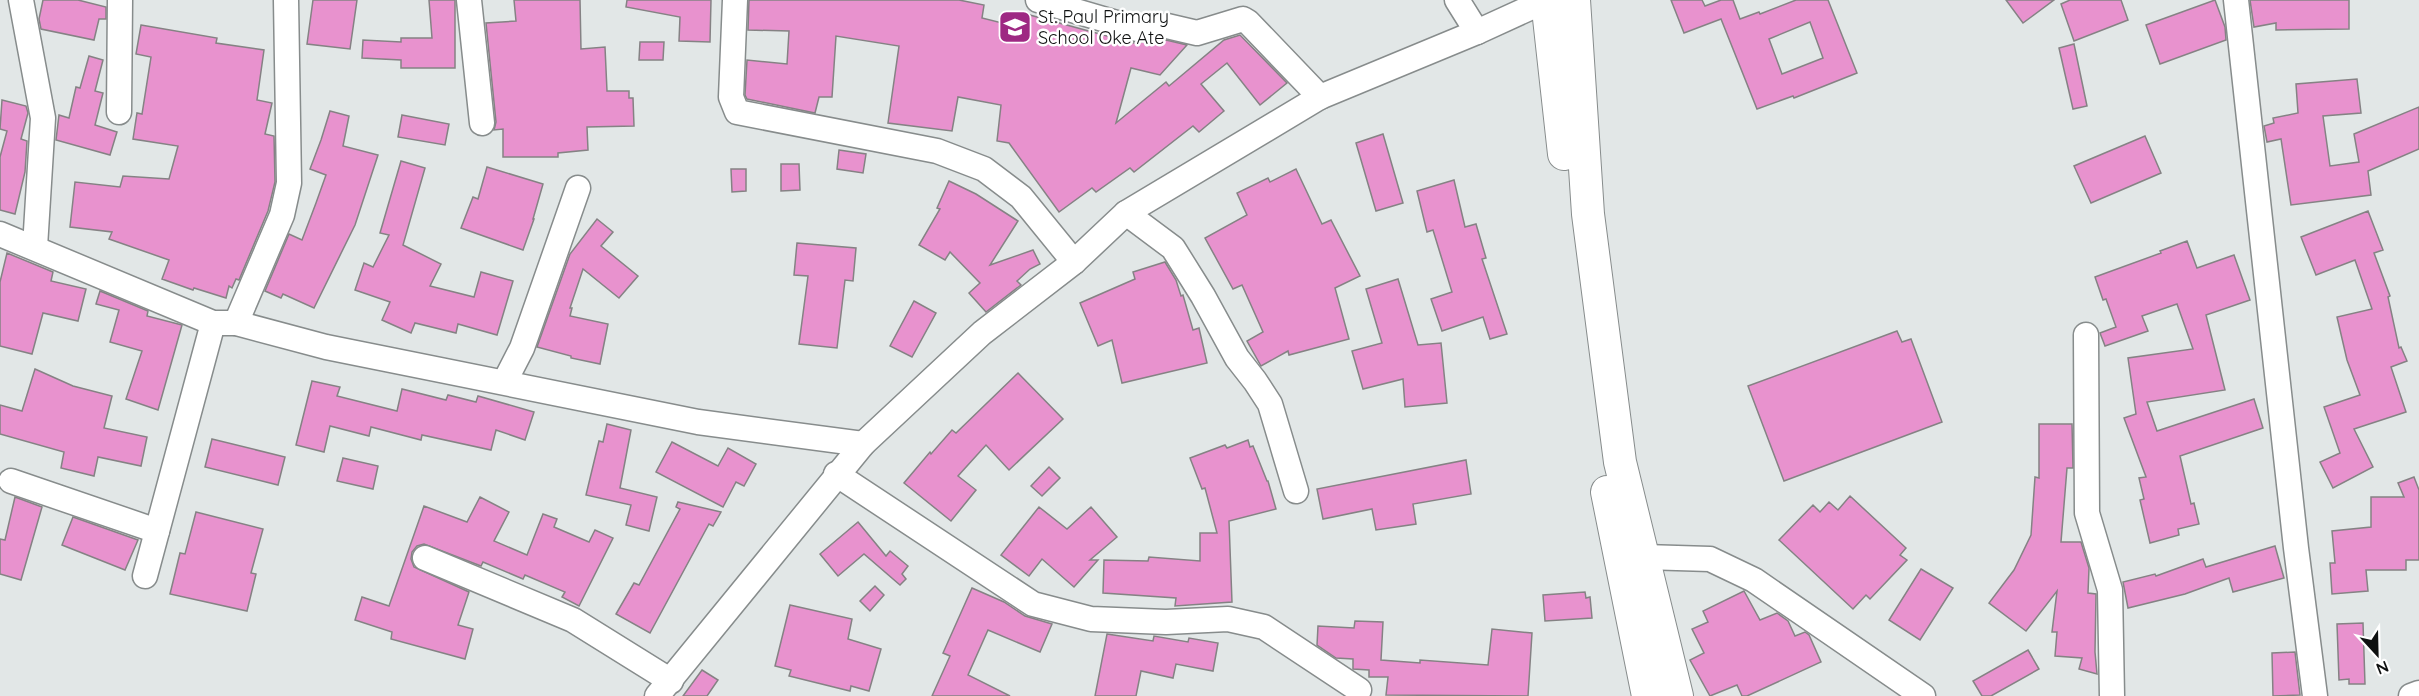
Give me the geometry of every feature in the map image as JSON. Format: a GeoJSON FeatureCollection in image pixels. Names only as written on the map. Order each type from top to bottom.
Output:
{"type":"FeatureCollection","features":[{"type":"Feature","properties":{"kind":"main road"},"geometry":{"type":"LineString","coordinates":[[1547,0],[1602,465],[1648,696]]}},
{"type":"Feature","properties":{"kind":"main road"},"geometry":{"type":"LineString","coordinates":[[1574,0],[1588,214],[1620,462],[1677,696]]}},
{"type":"Feature","properties":{"kind":"street"},"geometry":{"type":"LineString","coordinates":[[21,0],[43,118],[35,247]]}},
{"type":"Feature","properties":{"kind":"street"},"geometry":{"type":"LineString","coordinates":[[119,112],[120,0]]}},
{"type":"Feature","properties":{"kind":"street"},"geometry":{"type":"LineString","coordinates":[[145,576],[157,531],[224,323],[282,215],[289,183],[286,0]]}},
{"type":"Feature","properties":{"kind":"street"},"geometry":{"type":"LineString","coordinates":[[469,0],[482,123]]}},
{"type":"Feature","properties":{"kind":"street"},"geometry":{"type":"LineString","coordinates":[[735,0],[731,97],[737,112],[937,151],[984,169],[1021,197],[1074,262]]}},
{"type":"Feature","properties":{"kind":"street"},"geometry":{"type":"LineString","coordinates":[[1038,0],[1137,29],[1167,26],[1197,33],[1243,19],[1320,97]]}},
{"type":"Feature","properties":{"kind":"street"},"geometry":{"type":"LineString","coordinates":[[1457,0],[1477,32]]}},
{"type":"Feature","properties":{"kind":"street"},"geometry":{"type":"LineString","coordinates":[[426,558],[573,620],[664,688],[836,474],[863,444],[982,333],[1074,262],[1126,213],[1320,97],[1477,32],[1547,0]]}},
{"type":"Feature","properties":{"kind":"street"},"geometry":{"type":"LineString","coordinates":[[2236,0],[2296,548],[2315,696]]}},
{"type":"Feature","properties":{"kind":"street"},"geometry":{"type":"LineString","coordinates":[[505,381],[522,348],[578,188]]}},
{"type":"Feature","properties":{"kind":"street"},"geometry":{"type":"LineString","coordinates":[[1126,213],[1173,248],[1237,358],[1256,381],[1270,404],[1296,491]]}},
{"type":"Feature","properties":{"kind":"street"},"geometry":{"type":"LineString","coordinates":[[0,234],[224,323],[326,347],[505,381],[698,422],[863,444]]}},
{"type":"Feature","properties":{"kind":"street"},"geometry":{"type":"LineString","coordinates":[[2086,335],[2087,513],[2110,590],[2112,696]]}},
{"type":"Feature","properties":{"kind":"street"},"geometry":{"type":"LineString","coordinates":[[836,474],[1033,604],[1091,619],[1166,622],[1228,619],[1264,627],[1359,690]]}},
{"type":"Feature","properties":{"kind":"street"},"geometry":{"type":"LineString","coordinates":[[11,481],[157,531]]}},
{"type":"Feature","properties":{"kind":"street"},"geometry":{"type":"LineString","coordinates":[[1644,557],[1710,559],[1754,580],[1923,696]]}},
{"type":"Feature","properties":{"kind":"street"},"geometry":{"type":"LineString","coordinates":[[2411,696],[2419,693]]}},
{"type":"Feature","properties":{"kind":"building"},"geometry":{"type":"Polygon","coordinates":[[[43,0],[78,0],[106,7],[106,19],[99,19],[94,40],[41,29],[39,19],[43,0]]]}},
{"type":"Feature","properties":{"kind":"building"},"geometry":{"type":"Polygon","coordinates":[[[313,0],[357,0],[350,49],[307,44],[313,0]]]}},
{"type":"Feature","properties":{"kind":"building"},"geometry":{"type":"Polygon","coordinates":[[[429,0],[455,0],[455,68],[401,68],[401,60],[362,58],[363,40],[401,42],[401,38],[432,38],[429,0]]]}},
{"type":"Feature","properties":{"kind":"building"},"geometry":{"type":"Polygon","coordinates":[[[514,0],[580,0],[581,49],[605,47],[607,91],[629,91],[629,98],[633,98],[634,126],[587,127],[588,150],[558,153],[558,157],[503,157],[503,129],[494,130],[496,122],[486,23],[516,21],[514,0]]]}},
{"type":"Feature","properties":{"kind":"building"},"geometry":{"type":"Polygon","coordinates":[[[627,0],[711,0],[710,42],[679,41],[680,17],[626,7],[627,0]]]}},
{"type":"Feature","properties":{"kind":"building"},"geometry":{"type":"Polygon","coordinates":[[[749,0],[959,0],[984,5],[982,18],[1022,28],[1026,14],[1133,43],[1166,40],[1187,45],[1160,75],[1131,68],[1116,123],[1166,82],[1169,86],[1224,40],[1240,35],[1287,83],[1260,105],[1227,63],[1201,84],[1224,111],[1199,132],[1193,126],[1134,172],[1130,168],[1096,192],[1092,188],[1059,212],[1009,143],[997,141],[1001,105],[958,97],[952,131],[888,123],[899,46],[836,36],[832,97],[819,97],[815,113],[747,99],[745,95],[747,60],[787,64],[789,31],[748,30],[749,0]]]}},
{"type":"Feature","properties":{"kind":"building"},"geometry":{"type":"Polygon","coordinates":[[[1671,0],[1702,0],[1705,6],[1721,0],[1733,0],[1740,19],[1796,0],[1828,0],[1857,73],[1794,98],[1793,96],[1757,109],[1721,19],[1684,33],[1671,0]],[[1810,22],[1769,39],[1782,74],[1823,58],[1810,22]]]}},
{"type":"Feature","properties":{"kind":"building"},"geometry":{"type":"Polygon","coordinates":[[[2006,0],[2054,0],[2023,23],[2006,0]]]}},
{"type":"Feature","properties":{"kind":"building"},"geometry":{"type":"Polygon","coordinates":[[[2070,0],[2121,0],[2128,20],[2074,41],[2061,4],[2070,0]]]}},
{"type":"Feature","properties":{"kind":"building"},"geometry":{"type":"Polygon","coordinates":[[[2215,0],[2225,27],[2226,40],[2160,64],[2146,25],[2215,0]]]}},
{"type":"Feature","properties":{"kind":"building"},"geometry":{"type":"Polygon","coordinates":[[[2250,0],[2349,0],[2349,29],[2276,30],[2276,23],[2254,27],[2250,0]]]}},
{"type":"Feature","properties":{"kind":"building"},"geometry":{"type":"Polygon","coordinates":[[[141,25],[217,38],[216,43],[264,50],[257,100],[272,103],[265,134],[274,136],[275,182],[268,211],[239,280],[236,279],[232,288],[229,286],[226,298],[162,279],[169,260],[109,239],[112,232],[70,227],[75,182],[120,187],[123,176],[169,179],[178,146],[133,139],[137,113],[142,114],[151,57],[136,54],[141,25]]]}},
{"type":"Feature","properties":{"kind":"building"},"geometry":{"type":"Polygon","coordinates":[[[640,42],[664,42],[663,60],[639,60],[640,42]]]}},
{"type":"Feature","properties":{"kind":"building"},"geometry":{"type":"Polygon","coordinates":[[[2074,44],[2087,106],[2073,109],[2059,48],[2074,44]]]}},
{"type":"Feature","properties":{"kind":"building"},"geometry":{"type":"Polygon","coordinates":[[[89,56],[103,60],[95,91],[103,93],[95,125],[117,132],[110,155],[56,140],[59,115],[69,118],[76,87],[80,88],[89,56]]]}},
{"type":"Feature","properties":{"kind":"building"},"geometry":{"type":"Polygon","coordinates":[[[2357,79],[2361,113],[2323,116],[2330,166],[2359,162],[2354,134],[2419,107],[2419,149],[2368,171],[2371,195],[2291,205],[2281,139],[2267,142],[2264,126],[2274,123],[2273,118],[2298,113],[2296,84],[2357,79]]]}},
{"type":"Feature","properties":{"kind":"building"},"geometry":{"type":"Polygon","coordinates":[[[2,100],[26,106],[28,113],[21,139],[27,141],[25,172],[15,214],[0,210],[0,157],[7,131],[0,129],[2,100]]]}},
{"type":"Feature","properties":{"kind":"building"},"geometry":{"type":"Polygon","coordinates":[[[330,111],[349,116],[343,146],[378,155],[355,225],[314,308],[283,294],[281,298],[265,291],[289,234],[302,240],[316,203],[326,175],[310,169],[330,111]]]}},
{"type":"Feature","properties":{"kind":"building"},"geometry":{"type":"Polygon","coordinates":[[[402,115],[449,124],[445,145],[398,137],[402,115]]]}},
{"type":"Feature","properties":{"kind":"building"},"geometry":{"type":"Polygon","coordinates":[[[1383,134],[1403,203],[1376,211],[1356,143],[1383,134]]]}},
{"type":"Feature","properties":{"kind":"building"},"geometry":{"type":"Polygon","coordinates":[[[2145,136],[2161,173],[2091,203],[2074,166],[2145,136]]]}},
{"type":"Feature","properties":{"kind":"building"},"geometry":{"type":"Polygon","coordinates":[[[839,150],[866,154],[863,173],[837,169],[839,150]]]}},
{"type":"Feature","properties":{"kind":"building"},"geometry":{"type":"Polygon","coordinates":[[[401,161],[425,168],[403,245],[441,264],[430,286],[474,297],[481,272],[513,281],[497,335],[458,324],[456,333],[415,323],[411,333],[382,320],[390,302],[355,290],[364,263],[373,267],[389,235],[380,233],[401,161]]]}},
{"type":"Feature","properties":{"kind":"building"},"geometry":{"type":"Polygon","coordinates":[[[781,164],[799,164],[800,190],[781,191],[781,164]]]}},
{"type":"Feature","properties":{"kind":"building"},"geometry":{"type":"Polygon","coordinates":[[[487,167],[543,184],[523,250],[461,228],[473,197],[478,199],[487,167]]]}},
{"type":"Feature","properties":{"kind":"building"},"geometry":{"type":"Polygon","coordinates":[[[731,169],[746,169],[746,191],[732,192],[731,169]]]}},
{"type":"Feature","properties":{"kind":"building"},"geometry":{"type":"Polygon","coordinates":[[[1296,169],[1322,224],[1331,220],[1360,276],[1335,288],[1349,339],[1289,355],[1288,351],[1261,366],[1247,341],[1263,332],[1242,285],[1233,289],[1205,238],[1247,215],[1237,193],[1268,178],[1270,182],[1296,169]]]}},
{"type":"Feature","properties":{"kind":"building"},"geometry":{"type":"Polygon","coordinates":[[[1454,180],[1465,227],[1476,224],[1486,258],[1482,259],[1507,334],[1490,339],[1483,317],[1442,331],[1431,299],[1452,292],[1433,230],[1427,232],[1417,191],[1454,180]]]}},
{"type":"Feature","properties":{"kind":"building"},"geometry":{"type":"Polygon","coordinates":[[[949,181],[976,194],[1018,221],[990,265],[1033,250],[1040,264],[1030,269],[1017,281],[1021,285],[986,312],[969,293],[980,283],[950,252],[945,260],[919,245],[940,209],[937,208],[949,181]]]}},
{"type":"Feature","properties":{"kind":"building"},"geometry":{"type":"Polygon","coordinates":[[[2368,211],[2383,250],[2374,253],[2390,296],[2388,297],[2399,348],[2401,347],[2407,361],[2391,367],[2406,412],[2354,429],[2373,467],[2333,488],[2320,462],[2340,453],[2324,407],[2360,395],[2347,360],[2337,317],[2372,309],[2355,260],[2316,275],[2301,237],[2368,211]]]}},
{"type":"Feature","properties":{"kind":"building"},"geometry":{"type":"Polygon","coordinates":[[[597,219],[613,232],[601,246],[638,276],[619,298],[583,269],[570,308],[572,308],[570,316],[608,324],[600,364],[537,347],[570,254],[597,219]]]}},
{"type":"Feature","properties":{"kind":"building"},"geometry":{"type":"Polygon","coordinates":[[[2187,241],[2197,268],[2234,255],[2250,300],[2206,315],[2225,390],[2147,402],[2157,431],[2254,399],[2263,428],[2180,456],[2191,504],[2194,503],[2199,524],[2178,529],[2179,535],[2150,543],[2140,500],[2144,499],[2139,478],[2146,477],[2124,418],[2136,414],[2128,358],[2193,349],[2177,304],[2142,316],[2148,331],[2105,346],[2100,333],[2116,327],[2095,277],[2187,241]]]}},
{"type":"Feature","properties":{"kind":"building"},"geometry":{"type":"Polygon","coordinates":[[[797,243],[856,248],[853,281],[845,280],[837,348],[799,344],[808,276],[794,275],[797,243]]]}},
{"type":"Feature","properties":{"kind":"building"},"geometry":{"type":"Polygon","coordinates":[[[7,253],[53,272],[51,281],[86,289],[78,321],[43,313],[32,354],[0,346],[0,282],[7,253]]]}},
{"type":"Feature","properties":{"kind":"building"},"geometry":{"type":"Polygon","coordinates":[[[1165,262],[1176,280],[1181,296],[1183,295],[1193,330],[1199,328],[1207,363],[1122,383],[1112,340],[1098,346],[1080,303],[1135,279],[1133,272],[1165,262]]]}},
{"type":"Feature","properties":{"kind":"building"},"geometry":{"type":"Polygon","coordinates":[[[1398,279],[1418,345],[1441,343],[1447,403],[1405,407],[1403,379],[1363,389],[1352,351],[1382,343],[1366,289],[1398,279]]]}},
{"type":"Feature","properties":{"kind":"building"},"geometry":{"type":"Polygon","coordinates":[[[100,291],[148,311],[147,316],[182,325],[158,410],[126,399],[142,351],[110,342],[119,310],[96,304],[100,291]]]}},
{"type":"Feature","properties":{"kind":"building"},"geometry":{"type":"Polygon","coordinates":[[[914,301],[936,313],[912,357],[890,346],[914,301]]]}},
{"type":"Feature","properties":{"kind":"building"},"geometry":{"type":"Polygon","coordinates":[[[1897,331],[1902,342],[1911,339],[1942,422],[1784,481],[1748,386],[1897,331]]]}},
{"type":"Feature","properties":{"kind":"building"},"geometry":{"type":"Polygon","coordinates":[[[35,369],[73,386],[112,396],[104,428],[147,437],[141,466],[98,457],[94,476],[61,468],[64,452],[0,434],[0,405],[22,411],[35,369]]]}},
{"type":"Feature","properties":{"kind":"building"},"geometry":{"type":"Polygon","coordinates":[[[1018,373],[1063,419],[1009,470],[986,445],[958,476],[976,490],[951,521],[904,483],[952,430],[956,433],[1018,373]]]}},
{"type":"Feature","properties":{"kind":"building"},"geometry":{"type":"Polygon","coordinates":[[[312,381],[340,387],[337,396],[397,411],[402,389],[446,400],[448,395],[476,402],[478,396],[534,412],[525,440],[496,430],[491,450],[422,435],[421,440],[371,427],[369,436],[330,426],[324,452],[296,445],[312,381]]]}},
{"type":"Feature","properties":{"kind":"building"},"geometry":{"type":"Polygon","coordinates":[[[607,424],[631,430],[620,488],[657,497],[649,531],[626,525],[631,505],[586,495],[599,441],[603,442],[607,424]]]}},
{"type":"Feature","properties":{"kind":"building"},"geometry":{"type":"Polygon","coordinates":[[[2039,424],[2072,424],[2073,468],[2067,468],[2061,542],[2081,542],[2089,568],[2088,593],[2096,594],[2097,674],[2079,669],[2082,658],[2055,656],[2057,632],[2052,632],[2057,591],[2026,631],[1989,603],[2014,570],[2031,535],[2035,477],[2039,478],[2039,424]]]}},
{"type":"Feature","properties":{"kind":"building"},"geometry":{"type":"Polygon","coordinates":[[[212,439],[285,457],[278,485],[205,467],[212,439]]]}},
{"type":"Feature","properties":{"kind":"building"},"geometry":{"type":"Polygon","coordinates":[[[1248,440],[1250,447],[1253,446],[1268,481],[1276,509],[1229,521],[1232,602],[1175,606],[1176,598],[1103,593],[1104,560],[1148,561],[1149,557],[1200,561],[1200,533],[1217,533],[1205,488],[1202,489],[1190,458],[1225,445],[1227,448],[1248,440]]]}},
{"type":"Feature","properties":{"kind":"building"},"geometry":{"type":"Polygon","coordinates":[[[672,442],[718,466],[728,448],[756,464],[744,486],[736,482],[723,507],[656,472],[672,442]]]}},
{"type":"Feature","properties":{"kind":"building"},"geometry":{"type":"Polygon","coordinates":[[[343,458],[378,466],[373,489],[337,481],[343,458]]]}},
{"type":"Feature","properties":{"kind":"building"},"geometry":{"type":"Polygon","coordinates":[[[1466,460],[1471,494],[1413,504],[1416,524],[1376,530],[1372,509],[1323,519],[1317,489],[1466,460]]]}},
{"type":"Feature","properties":{"kind":"building"},"geometry":{"type":"Polygon","coordinates":[[[1049,467],[1060,478],[1042,496],[1031,486],[1049,467]]]}},
{"type":"Feature","properties":{"kind":"building"},"geometry":{"type":"Polygon","coordinates":[[[2414,477],[2419,490],[2419,560],[2406,560],[2406,570],[2366,570],[2368,591],[2332,594],[2330,563],[2335,563],[2332,531],[2371,527],[2371,497],[2404,497],[2398,483],[2414,477]]]}},
{"type":"Feature","properties":{"kind":"building"},"geometry":{"type":"Polygon","coordinates":[[[1850,496],[1906,548],[1900,555],[1907,560],[1870,599],[1866,595],[1853,609],[1779,540],[1813,505],[1820,512],[1829,502],[1838,510],[1850,496]]]}},
{"type":"Feature","properties":{"kind":"building"},"geometry":{"type":"Polygon","coordinates":[[[15,497],[42,507],[21,580],[0,574],[0,539],[5,540],[15,497]]]}},
{"type":"Feature","properties":{"kind":"building"},"geometry":{"type":"Polygon","coordinates":[[[480,497],[509,512],[494,541],[527,555],[543,514],[557,519],[554,527],[589,542],[595,530],[613,538],[579,606],[562,597],[565,592],[525,575],[523,579],[483,562],[481,566],[424,544],[417,546],[412,552],[411,559],[414,567],[469,592],[458,625],[473,629],[465,659],[391,639],[392,632],[355,620],[362,597],[389,606],[424,506],[467,522],[480,497]]]}},
{"type":"Feature","properties":{"kind":"building"},"geometry":{"type":"Polygon","coordinates":[[[678,502],[721,512],[713,526],[709,524],[650,633],[616,614],[634,583],[639,585],[680,509],[676,507],[678,502]]]}},
{"type":"Feature","properties":{"kind":"building"},"geometry":{"type":"Polygon","coordinates":[[[1039,507],[1067,529],[1091,507],[1117,537],[1090,560],[1098,560],[1074,587],[1042,559],[1029,576],[1001,555],[1039,507]]]}},
{"type":"Feature","properties":{"kind":"building"},"geometry":{"type":"Polygon","coordinates":[[[196,512],[263,529],[251,573],[256,574],[247,611],[170,594],[180,553],[185,554],[196,512]]]}},
{"type":"Feature","properties":{"kind":"building"},"geometry":{"type":"Polygon","coordinates":[[[73,517],[138,540],[125,570],[62,545],[73,517]]]}},
{"type":"Feature","properties":{"kind":"building"},"geometry":{"type":"Polygon","coordinates":[[[858,522],[886,556],[890,551],[908,566],[902,574],[906,579],[900,585],[864,554],[838,576],[820,554],[858,522]]]}},
{"type":"Feature","properties":{"kind":"building"},"geometry":{"type":"Polygon","coordinates":[[[2275,546],[2284,578],[2233,592],[2229,578],[2185,594],[2128,608],[2123,582],[2155,574],[2156,576],[2203,559],[2206,567],[2275,546]]]}},
{"type":"Feature","properties":{"kind":"building"},"geometry":{"type":"Polygon","coordinates":[[[1921,569],[1953,588],[1920,640],[1889,620],[1921,569]]]}},
{"type":"Feature","properties":{"kind":"building"},"geometry":{"type":"Polygon","coordinates":[[[875,586],[884,595],[870,611],[860,601],[875,586]]]}},
{"type":"Feature","properties":{"kind":"building"},"geometry":{"type":"Polygon","coordinates":[[[972,588],[1004,602],[1025,616],[1052,624],[1040,652],[988,630],[968,675],[1010,696],[932,696],[950,656],[943,653],[972,588]]]}},
{"type":"Feature","properties":{"kind":"building"},"geometry":{"type":"Polygon","coordinates":[[[1744,591],[1760,620],[1777,613],[1788,621],[1795,636],[1805,632],[1809,635],[1821,662],[1747,696],[1742,696],[1737,685],[1710,696],[1690,660],[1704,653],[1692,629],[1708,622],[1703,611],[1744,591]]]}},
{"type":"Feature","properties":{"kind":"building"},"geometry":{"type":"Polygon","coordinates":[[[1585,592],[1586,598],[1590,597],[1592,618],[1545,621],[1543,595],[1585,592]]]}},
{"type":"Feature","properties":{"kind":"building"},"geometry":{"type":"Polygon","coordinates":[[[790,605],[852,619],[848,639],[881,649],[869,691],[851,686],[850,691],[789,676],[791,670],[775,666],[790,605]]]}},
{"type":"Feature","properties":{"kind":"building"},"geometry":{"type":"Polygon","coordinates":[[[1355,621],[1383,622],[1381,660],[1420,663],[1420,660],[1488,665],[1492,629],[1532,633],[1528,696],[1386,695],[1388,677],[1369,677],[1369,670],[1353,669],[1353,659],[1336,658],[1317,645],[1318,626],[1354,628],[1355,621]]]}},
{"type":"Feature","properties":{"kind":"building"},"geometry":{"type":"Polygon","coordinates":[[[2363,623],[2365,684],[2349,684],[2349,679],[2339,680],[2337,624],[2363,623]]]}},
{"type":"Feature","properties":{"kind":"building"},"geometry":{"type":"Polygon","coordinates":[[[1107,634],[1153,641],[1154,636],[1188,642],[1189,638],[1218,643],[1213,671],[1176,664],[1173,678],[1141,671],[1136,696],[1095,696],[1107,634]]]}},
{"type":"Feature","properties":{"kind":"building"},"geometry":{"type":"Polygon","coordinates":[[[2028,650],[2039,669],[1991,696],[1982,696],[1973,681],[2028,650]]]}},
{"type":"Feature","properties":{"kind":"building"},"geometry":{"type":"Polygon","coordinates":[[[2295,652],[2300,695],[2273,696],[2272,653],[2295,652]]]}},
{"type":"Feature","properties":{"kind":"building"},"geometry":{"type":"Polygon","coordinates":[[[702,670],[718,680],[707,696],[683,696],[702,670]]]}},
{"type":"Feature","properties":{"kind":"place","name":"St. Paul Primary School Oke Ate"},"geometry":{"type":"Point","coordinates":[1015,27]}}]}
